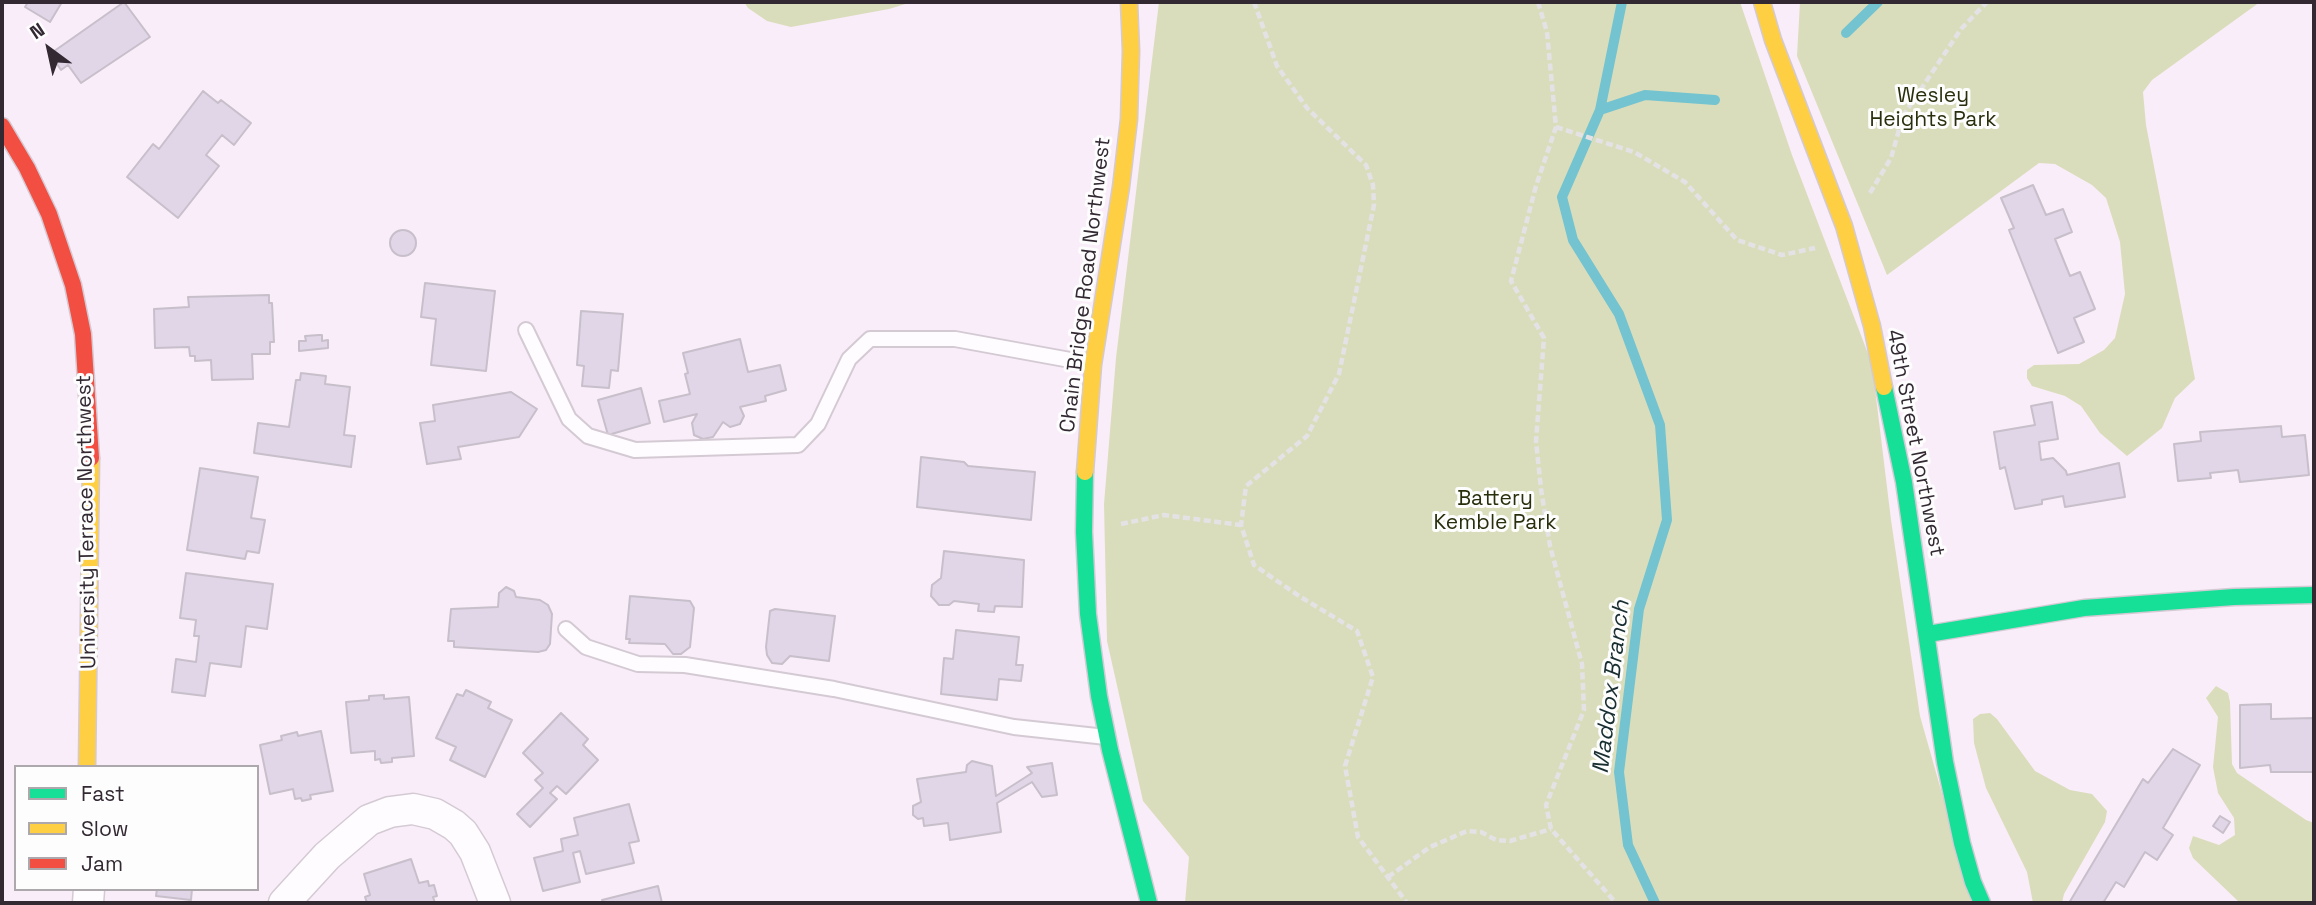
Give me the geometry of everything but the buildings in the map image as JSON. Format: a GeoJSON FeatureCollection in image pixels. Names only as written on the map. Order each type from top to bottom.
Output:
{"type":"FeatureCollection","features":[{"type":"Feature","properties":{"kind":"street","name":"Chain Bridge Road Northwest"},"geometry":{"type":"LineString","coordinates":[[1129,2],[1131,51],[1126,153],[1093,365],[1085,465],[1084,532],[1090,628],[1107,737],[1149,903]]}},
{"type":"Feature","properties":{"kind":"street","name":"49th Street Northwest"},"geometry":{"type":"LineString","coordinates":[[1762,2],[1773,40],[1844,226],[1872,326],[1904,482],[1945,762],[1960,833],[1973,882],[1982,903]]}},
{"type":"Feature","properties":{"kind":"street","name":"University Terrace Northwest"},"geometry":{"type":"LineString","coordinates":[[2,126],[27,168],[49,214],[66,261],[83,334],[91,461],[87,765]]}},
{"type":"Feature","properties":{"kind":"street"},"geometry":{"type":"LineString","coordinates":[[1928,634],[2084,608],[2234,597],[2314,595]]}},
{"type":"Feature","properties":{"kind":"street"},"geometry":{"type":"LineString","coordinates":[[284,903],[327,856],[369,820],[390,812],[413,809],[435,814],[463,833],[475,852],[495,903]]}},
{"type":"Feature","properties":{"kind":"lane"},"geometry":{"type":"LineString","coordinates":[[527,330],[569,419],[588,436],[635,450],[798,444],[818,424],[849,359],[870,339],[954,339],[1093,365]]}},
{"type":"Feature","properties":{"kind":"lane"},"geometry":{"type":"LineString","coordinates":[[566,629],[586,647],[638,664],[699,667],[834,689],[1014,727],[1107,737]]}},
{"type":"Feature","properties":{"kind":"path"},"geometry":{"type":"LineString","coordinates":[[1254,2],[1277,65],[1307,108],[1367,165],[1373,185],[1374,205],[1339,374],[1307,436],[1246,486],[1241,525],[1254,565],[1357,631],[1373,677],[1345,766],[1358,837],[1407,903]]}},
{"type":"Feature","properties":{"kind":"path"},"geometry":{"type":"LineString","coordinates":[[1538,2],[1547,32],[1556,127],[1536,186],[1511,281],[1544,338],[1536,441],[1541,489],[1550,545],[1582,664],[1584,710],[1546,805],[1551,829],[1616,903]]}},
{"type":"Feature","properties":{"kind":"path"},"geometry":{"type":"LineString","coordinates":[[1867,196],[1891,158],[1903,116],[1961,29],[1987,2]]}},
{"type":"Feature","properties":{"kind":"path"},"geometry":{"type":"LineString","coordinates":[[1556,127],[1634,152],[1685,182],[1737,240],[1783,255],[1825,245]]}},
{"type":"Feature","properties":{"kind":"path"},"geometry":{"type":"LineString","coordinates":[[1084,532],[1164,515],[1241,525]]}},
{"type":"Feature","properties":{"kind":"path"},"geometry":{"type":"LineString","coordinates":[[1388,877],[1430,847],[1467,831],[1481,832],[1496,840],[1510,841],[1551,829]]}},
{"type":"Feature","properties":{"kind":"green space"},"geometry":{"type":"Polygon","coordinates":[[[744,2],[912,2],[889,9],[791,27],[767,21],[744,2]]]}},
{"type":"Feature","properties":{"kind":"green space","name":"Battery Kemble Park"},"geometry":{"type":"Polygon","coordinates":[[[1159,2],[1740,2],[1792,155],[1872,364],[1891,520],[1920,716],[1973,903],[1185,903],[1189,857],[1143,801],[1107,641],[1104,504],[1116,358],[1159,2]]]}},
{"type":"Feature","properties":{"kind":"green space","name":"Wesley Heights Park"},"geometry":{"type":"Polygon","coordinates":[[[1800,2],[2260,2],[2152,80],[2143,92],[2146,125],[2195,379],[2175,398],[2162,428],[2127,456],[2100,433],[2081,406],[2065,396],[2032,386],[2027,378],[2027,370],[2034,365],[2079,364],[2104,350],[2115,338],[2125,294],[2120,242],[2106,198],[2092,185],[2055,164],[2039,163],[1887,275],[1797,56],[1800,2]]]}},
{"type":"Feature","properties":{"kind":"green space"},"geometry":{"type":"Polygon","coordinates":[[[2216,686],[2228,693],[2232,764],[2237,773],[2314,823],[2314,903],[2240,903],[2193,858],[2189,848],[2193,836],[2219,845],[2235,835],[2234,818],[2218,793],[2213,767],[2218,717],[2206,698],[2216,686]]]}},
{"type":"Feature","properties":{"kind":"green space"},"geometry":{"type":"Polygon","coordinates":[[[1990,713],[2035,771],[2070,790],[2092,794],[2107,811],[2105,822],[2064,894],[2062,903],[2033,903],[2027,872],[1986,788],[1974,743],[1973,719],[1980,714],[1990,713]]]}},
{"type":"Feature","properties":{"kind":"waterway","name":"Maddox Branch"},"geometry":{"type":"LineString","coordinates":[[1622,2],[1600,110],[1562,197],[1573,240],[1619,314],[1660,425],[1667,520],[1639,609],[1619,772],[1628,845],[1655,903]]}},
{"type":"Feature","properties":{"kind":"waterway"},"geometry":{"type":"LineString","coordinates":[[1846,33],[1878,2]]}},
{"type":"Feature","properties":{"kind":"waterway"},"geometry":{"type":"LineString","coordinates":[[1600,110],[1645,95],[1715,100]]}},
{"type":"Feature","properties":{"kind":"traffic: fast"},"geometry":{"type":"LineString","coordinates":[[1884,387],[1904,482],[1945,762],[1962,843],[1982,903]]}},
{"type":"Feature","properties":{"kind":"traffic: fast"},"geometry":{"type":"LineString","coordinates":[[1085,472],[1084,532],[1088,614],[1099,696],[1149,903]]}},
{"type":"Feature","properties":{"kind":"traffic: fast"},"geometry":{"type":"LineString","coordinates":[[1928,634],[2084,608],[2234,597],[2314,595]]}},
{"type":"Feature","properties":{"kind":"traffic: slow"},"geometry":{"type":"LineString","coordinates":[[1085,472],[1093,365],[1129,119],[1129,2]]}},
{"type":"Feature","properties":{"kind":"traffic: slow"},"geometry":{"type":"LineString","coordinates":[[1762,2],[1773,40],[1844,226],[1872,326],[1884,387]]}},
{"type":"Feature","properties":{"kind":"traffic: slow"},"geometry":{"type":"LineString","coordinates":[[87,765],[91,458]]}},
{"type":"Feature","properties":{"kind":"traffic: jam"},"geometry":{"type":"LineString","coordinates":[[2,126],[27,168],[49,214],[73,285],[83,334],[91,458]]}}]}
